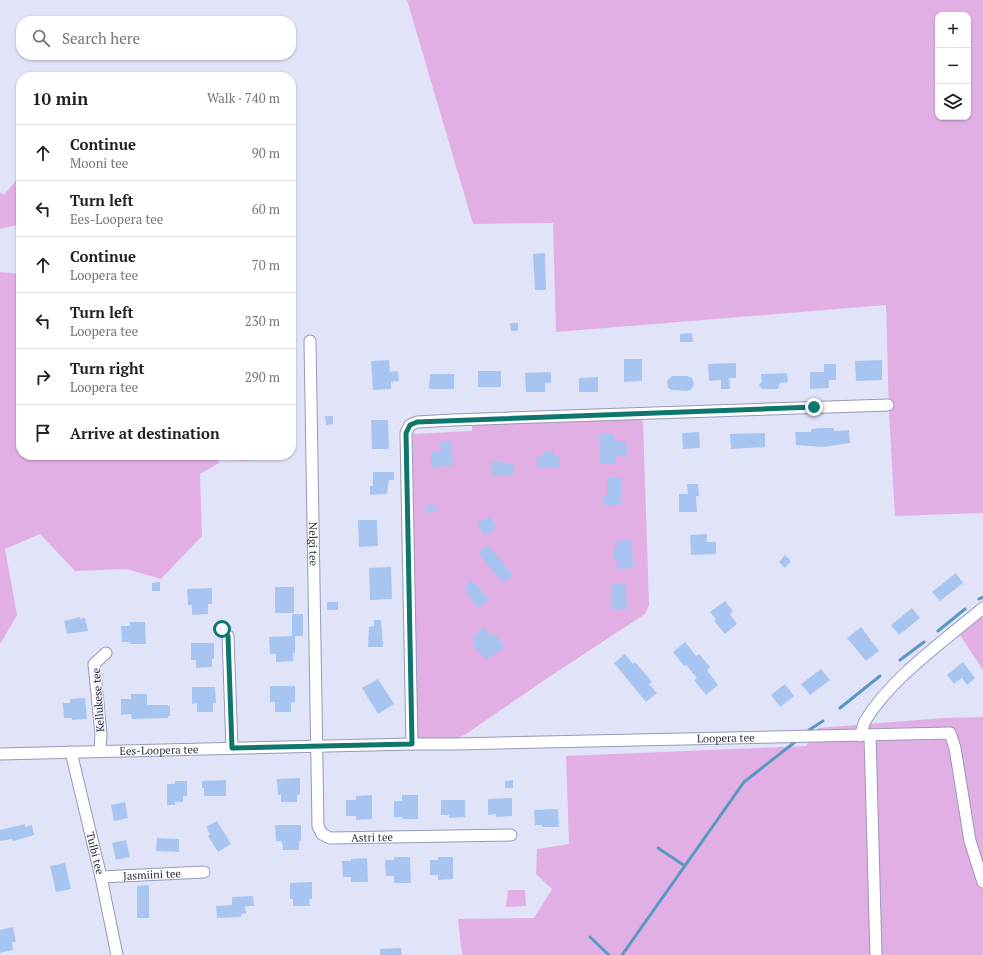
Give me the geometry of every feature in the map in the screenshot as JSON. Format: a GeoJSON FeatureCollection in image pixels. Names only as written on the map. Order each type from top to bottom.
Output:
{"type":"FeatureCollection","features":[{"type":"Feature","properties":{"kind":"street","name":"Nelgi tee"},"geometry":{"type":"LineString","coordinates":[[310,341],[317,746]]}},
{"type":"Feature","properties":{"kind":"street"},"geometry":{"type":"LineString","coordinates":[[412,744],[406,433],[410,425],[417,422],[888,405]]}},
{"type":"Feature","properties":{"kind":"street"},"geometry":{"type":"LineString","coordinates":[[876,955],[865,722],[893,685],[911,668],[983,608]]}},
{"type":"Feature","properties":{"kind":"street"},"geometry":{"type":"LineString","coordinates":[[222,629],[228,636],[232,748]]}},
{"type":"Feature","properties":{"kind":"street","name":"Kellukese tee"},"geometry":{"type":"LineString","coordinates":[[100,751],[101,734],[94,664],[106,653]]}},
{"type":"Feature","properties":{"kind":"street","name":"Loopera tee"},"geometry":{"type":"LineString","coordinates":[[317,746],[865,736],[950,733],[955,748],[970,841],[983,882]]}},
{"type":"Feature","properties":{"kind":"street","name":"Ees-Loopera tee"},"geometry":{"type":"LineString","coordinates":[[0,754],[317,746]]}},
{"type":"Feature","properties":{"kind":"street","name":"Astri tee"},"geometry":{"type":"LineString","coordinates":[[317,746],[318,826],[322,834],[330,838],[511,835]]}},
{"type":"Feature","properties":{"kind":"street","name":"Tulbi tee"},"geometry":{"type":"LineString","coordinates":[[71,752],[101,877],[117,955]]}},
{"type":"Feature","properties":{"kind":"street","name":"Jasmiini tee"},"geometry":{"type":"LineString","coordinates":[[101,877],[204,872]]}},
{"type":"Feature","properties":{"kind":"shaded area"},"geometry":{"type":"Polygon","coordinates":[[[407,0],[983,0],[983,513],[895,516],[889,414],[886,305],[556,332],[553,223],[473,224],[407,0]]]}},
{"type":"Feature","properties":{"kind":"shaded area"},"geometry":{"type":"Polygon","coordinates":[[[16,180],[16,225],[0,229],[0,192],[4,195],[16,180]]]}},
{"type":"Feature","properties":{"kind":"shaded area"},"geometry":{"type":"Polygon","coordinates":[[[0,272],[16,274],[16,460],[219,460],[219,463],[200,474],[202,536],[161,579],[126,569],[75,571],[40,534],[5,549],[17,615],[0,644],[0,272]]]}},
{"type":"Feature","properties":{"kind":"shaded area"},"geometry":{"type":"Polygon","coordinates":[[[640,419],[643,422],[649,605],[645,614],[466,734],[452,741],[418,739],[416,736],[412,434],[472,431],[472,424],[640,419]]]}},
{"type":"Feature","properties":{"kind":"shaded area"},"geometry":{"type":"Polygon","coordinates":[[[983,616],[983,670],[960,635],[983,616]]]}},
{"type":"Feature","properties":{"kind":"shaded area"},"geometry":{"type":"Polygon","coordinates":[[[983,717],[983,955],[462,955],[458,919],[534,918],[552,889],[536,874],[537,849],[569,844],[566,756],[806,746],[818,728],[943,718],[983,717]]]}},
{"type":"Feature","properties":{"kind":"shaded area"},"geometry":{"type":"Polygon","coordinates":[[[508,890],[525,890],[526,906],[506,907],[508,890]]]}},
{"type":"Feature","properties":{"kind":"building"},"geometry":{"type":"Polygon","coordinates":[[[545,253],[546,290],[535,290],[533,254],[545,253]]]}},
{"type":"Feature","properties":{"kind":"building"},"geometry":{"type":"Polygon","coordinates":[[[510,323],[518,323],[518,331],[511,331],[510,323]]]}},
{"type":"Feature","properties":{"kind":"building"},"geometry":{"type":"Polygon","coordinates":[[[692,333],[693,342],[680,342],[680,334],[692,333]]]}},
{"type":"Feature","properties":{"kind":"building"},"geometry":{"type":"Polygon","coordinates":[[[624,359],[642,359],[642,381],[624,382],[624,359]]]}},
{"type":"Feature","properties":{"kind":"building"},"geometry":{"type":"Polygon","coordinates":[[[389,360],[390,372],[398,371],[399,381],[391,382],[391,389],[373,390],[371,361],[389,360]]]}},
{"type":"Feature","properties":{"kind":"building"},"geometry":{"type":"Polygon","coordinates":[[[882,360],[882,380],[856,381],[855,361],[882,360]]]}},
{"type":"Feature","properties":{"kind":"building"},"geometry":{"type":"Polygon","coordinates":[[[736,363],[736,378],[729,378],[730,389],[721,389],[721,380],[709,381],[708,364],[736,363]]]}},
{"type":"Feature","properties":{"kind":"building"},"geometry":{"type":"Polygon","coordinates":[[[824,364],[836,364],[836,380],[829,380],[829,388],[810,389],[810,372],[824,372],[824,364]]]}},
{"type":"Feature","properties":{"kind":"building"},"geometry":{"type":"Polygon","coordinates":[[[478,371],[501,371],[501,387],[478,387],[478,371]]]}},
{"type":"Feature","properties":{"kind":"building"},"geometry":{"type":"Polygon","coordinates":[[[551,372],[551,383],[545,383],[545,392],[526,392],[525,373],[551,372]]]}},
{"type":"Feature","properties":{"kind":"building"},"geometry":{"type":"Polygon","coordinates":[[[787,373],[788,382],[780,383],[778,389],[762,389],[759,385],[762,382],[761,374],[787,373]]]}},
{"type":"Feature","properties":{"kind":"building"},"geometry":{"type":"Polygon","coordinates":[[[430,374],[454,374],[454,389],[429,389],[430,374]]]}},
{"type":"Feature","properties":{"kind":"building"},"geometry":{"type":"Polygon","coordinates":[[[672,376],[687,376],[692,378],[694,384],[692,389],[687,391],[672,390],[668,388],[667,381],[672,376]]]}},
{"type":"Feature","properties":{"kind":"building"},"geometry":{"type":"Polygon","coordinates":[[[598,377],[598,392],[579,392],[579,378],[598,377]]]}},
{"type":"Feature","properties":{"kind":"building"},"geometry":{"type":"Polygon","coordinates":[[[325,416],[333,416],[333,424],[326,425],[325,416]]]}},
{"type":"Feature","properties":{"kind":"building"},"geometry":{"type":"Polygon","coordinates":[[[371,420],[388,420],[389,449],[372,449],[371,420]]]}},
{"type":"Feature","properties":{"kind":"building"},"geometry":{"type":"Polygon","coordinates":[[[834,428],[834,431],[849,430],[850,443],[823,447],[796,445],[795,432],[811,432],[811,429],[834,428]]]}},
{"type":"Feature","properties":{"kind":"building"},"geometry":{"type":"Polygon","coordinates":[[[699,432],[700,448],[683,449],[682,433],[699,432]]]}},
{"type":"Feature","properties":{"kind":"building"},"geometry":{"type":"Polygon","coordinates":[[[614,433],[614,439],[616,439],[616,441],[626,441],[627,456],[617,456],[617,458],[615,458],[615,464],[600,464],[599,434],[614,433]]]}},
{"type":"Feature","properties":{"kind":"building"},"geometry":{"type":"Polygon","coordinates":[[[765,433],[765,447],[731,449],[730,434],[765,433]]]}},
{"type":"Feature","properties":{"kind":"building"},"geometry":{"type":"Polygon","coordinates":[[[440,442],[451,442],[453,466],[431,467],[431,452],[441,452],[440,442]]]}},
{"type":"Feature","properties":{"kind":"building"},"geometry":{"type":"Polygon","coordinates":[[[544,451],[554,451],[554,456],[560,456],[560,467],[537,468],[537,455],[544,455],[544,451]]]}},
{"type":"Feature","properties":{"kind":"building"},"geometry":{"type":"Polygon","coordinates":[[[491,462],[505,462],[505,464],[514,464],[514,475],[491,476],[491,462]]]}},
{"type":"Feature","properties":{"kind":"building"},"geometry":{"type":"Polygon","coordinates":[[[373,472],[394,472],[394,480],[389,480],[387,494],[370,495],[370,486],[373,486],[373,472]]]}},
{"type":"Feature","properties":{"kind":"building"},"geometry":{"type":"Polygon","coordinates":[[[607,478],[622,478],[622,505],[603,505],[603,496],[607,496],[607,478]]]}},
{"type":"Feature","properties":{"kind":"building"},"geometry":{"type":"Polygon","coordinates":[[[687,484],[698,484],[699,496],[696,496],[697,512],[679,512],[679,494],[688,494],[687,484]]]}},
{"type":"Feature","properties":{"kind":"building"},"geometry":{"type":"Polygon","coordinates":[[[426,505],[436,505],[437,512],[426,513],[426,505]]]}},
{"type":"Feature","properties":{"kind":"building"},"geometry":{"type":"Polygon","coordinates":[[[489,516],[497,527],[485,536],[477,524],[489,516]]]}},
{"type":"Feature","properties":{"kind":"building"},"geometry":{"type":"Polygon","coordinates":[[[358,520],[377,520],[378,546],[359,547],[358,520]]]}},
{"type":"Feature","properties":{"kind":"building"},"geometry":{"type":"Polygon","coordinates":[[[707,534],[707,542],[716,542],[716,554],[691,555],[690,535],[707,534]]]}},
{"type":"Feature","properties":{"kind":"building"},"geometry":{"type":"Polygon","coordinates":[[[632,540],[633,568],[617,569],[617,559],[614,560],[614,547],[617,547],[616,541],[632,540]]]}},
{"type":"Feature","properties":{"kind":"building"},"geometry":{"type":"Polygon","coordinates":[[[488,545],[513,575],[503,583],[478,553],[488,545]]]}},
{"type":"Feature","properties":{"kind":"building"},"geometry":{"type":"Polygon","coordinates":[[[785,555],[791,561],[785,568],[779,562],[785,555]]]}},
{"type":"Feature","properties":{"kind":"building"},"geometry":{"type":"Polygon","coordinates":[[[391,567],[392,599],[370,600],[369,568],[391,567]]]}},
{"type":"Feature","properties":{"kind":"building"},"geometry":{"type":"Polygon","coordinates":[[[956,573],[963,583],[940,601],[932,592],[956,573]]]}},
{"type":"Feature","properties":{"kind":"building"},"geometry":{"type":"Polygon","coordinates":[[[472,580],[489,599],[479,608],[466,594],[468,592],[464,587],[472,580]]]}},
{"type":"Feature","properties":{"kind":"building"},"geometry":{"type":"Polygon","coordinates":[[[160,582],[160,591],[152,591],[152,583],[160,582]]]}},
{"type":"Feature","properties":{"kind":"building"},"geometry":{"type":"Polygon","coordinates":[[[612,584],[626,584],[627,610],[612,610],[612,584]]]}},
{"type":"Feature","properties":{"kind":"building"},"geometry":{"type":"Polygon","coordinates":[[[275,587],[294,587],[294,613],[275,613],[275,587]]]}},
{"type":"Feature","properties":{"kind":"building"},"geometry":{"type":"Polygon","coordinates":[[[212,588],[212,604],[208,604],[208,614],[192,615],[192,605],[188,605],[187,589],[212,588]]]}},
{"type":"Feature","properties":{"kind":"building"},"geometry":{"type":"Polygon","coordinates":[[[725,601],[733,611],[730,614],[737,624],[725,634],[714,621],[716,619],[710,612],[725,601]]]}},
{"type":"Feature","properties":{"kind":"building"},"geometry":{"type":"Polygon","coordinates":[[[327,602],[338,602],[338,610],[327,610],[327,602]]]}},
{"type":"Feature","properties":{"kind":"building"},"geometry":{"type":"Polygon","coordinates":[[[912,608],[920,618],[899,635],[891,625],[912,608]]]}},
{"type":"Feature","properties":{"kind":"building"},"geometry":{"type":"Polygon","coordinates":[[[292,614],[303,614],[303,636],[292,636],[292,614]]]}},
{"type":"Feature","properties":{"kind":"building"},"geometry":{"type":"Polygon","coordinates":[[[80,617],[80,619],[85,618],[88,631],[67,634],[64,621],[80,617]]]}},
{"type":"Feature","properties":{"kind":"building"},"geometry":{"type":"Polygon","coordinates":[[[374,620],[381,620],[383,647],[368,647],[369,627],[374,626],[374,620]]]}},
{"type":"Feature","properties":{"kind":"building"},"geometry":{"type":"Polygon","coordinates":[[[130,622],[145,622],[146,644],[130,644],[130,642],[122,642],[121,626],[130,626],[130,622]]]}},
{"type":"Feature","properties":{"kind":"building"},"geometry":{"type":"Polygon","coordinates":[[[484,627],[490,635],[494,632],[505,647],[486,660],[472,644],[475,642],[472,637],[484,627]]]}},
{"type":"Feature","properties":{"kind":"building"},"geometry":{"type":"Polygon","coordinates":[[[861,627],[879,651],[866,661],[847,638],[861,627]]]}},
{"type":"Feature","properties":{"kind":"building"},"geometry":{"type":"Polygon","coordinates":[[[295,636],[295,653],[293,653],[293,661],[276,662],[276,654],[270,654],[269,637],[295,636]]]}},
{"type":"Feature","properties":{"kind":"building"},"geometry":{"type":"Polygon","coordinates":[[[685,642],[696,656],[699,654],[710,667],[707,670],[718,685],[706,695],[694,680],[697,678],[686,665],[684,666],[673,652],[685,642]]]}},
{"type":"Feature","properties":{"kind":"building"},"geometry":{"type":"Polygon","coordinates":[[[191,643],[214,643],[214,659],[212,659],[212,667],[196,668],[196,660],[191,660],[191,643]]]}},
{"type":"Feature","properties":{"kind":"building"},"geometry":{"type":"Polygon","coordinates":[[[625,654],[633,664],[635,662],[652,682],[649,684],[657,693],[646,702],[614,663],[625,654]]]}},
{"type":"Feature","properties":{"kind":"building"},"geometry":{"type":"Polygon","coordinates":[[[963,662],[975,678],[967,685],[962,678],[954,684],[947,675],[963,662]]]}},
{"type":"Feature","properties":{"kind":"building"},"geometry":{"type":"Polygon","coordinates":[[[821,669],[830,680],[810,695],[801,684],[821,669]]]}},
{"type":"Feature","properties":{"kind":"building"},"geometry":{"type":"Polygon","coordinates":[[[378,679],[394,704],[378,714],[362,688],[378,679]]]}},
{"type":"Feature","properties":{"kind":"building"},"geometry":{"type":"Polygon","coordinates":[[[785,684],[794,696],[780,707],[771,695],[785,684]]]}},
{"type":"Feature","properties":{"kind":"building"},"geometry":{"type":"Polygon","coordinates":[[[270,686],[295,686],[295,702],[291,702],[291,712],[275,712],[275,702],[270,702],[270,686]]]}},
{"type":"Feature","properties":{"kind":"building"},"geometry":{"type":"Polygon","coordinates":[[[192,687],[215,687],[216,703],[213,703],[213,712],[197,712],[197,703],[192,704],[192,687]]]}},
{"type":"Feature","properties":{"kind":"building"},"geometry":{"type":"Polygon","coordinates":[[[131,694],[147,694],[147,705],[170,706],[170,716],[168,716],[168,718],[132,719],[131,714],[121,715],[121,699],[131,699],[131,694]]]}},
{"type":"Feature","properties":{"kind":"building"},"geometry":{"type":"Polygon","coordinates":[[[85,698],[87,719],[72,720],[72,718],[64,718],[63,703],[70,703],[70,699],[85,698]]]}},
{"type":"Feature","properties":{"kind":"building"},"geometry":{"type":"Polygon","coordinates":[[[300,778],[300,794],[297,795],[297,802],[281,802],[281,794],[278,795],[277,779],[300,778]]]}},
{"type":"Feature","properties":{"kind":"building"},"geometry":{"type":"Polygon","coordinates":[[[226,780],[226,796],[204,796],[202,781],[226,780]]]}},
{"type":"Feature","properties":{"kind":"building"},"geometry":{"type":"Polygon","coordinates":[[[513,780],[513,788],[505,788],[505,781],[513,780]]]}},
{"type":"Feature","properties":{"kind":"building"},"geometry":{"type":"Polygon","coordinates":[[[175,781],[187,781],[187,796],[183,796],[183,802],[175,802],[175,805],[167,805],[167,784],[175,784],[175,781]]]}},
{"type":"Feature","properties":{"kind":"building"},"geometry":{"type":"Polygon","coordinates":[[[372,795],[372,819],[356,820],[356,816],[346,816],[346,800],[356,800],[356,796],[372,795]]]}},
{"type":"Feature","properties":{"kind":"building"},"geometry":{"type":"Polygon","coordinates":[[[402,795],[418,795],[418,819],[402,819],[402,817],[394,817],[394,801],[402,801],[402,795]]]}},
{"type":"Feature","properties":{"kind":"building"},"geometry":{"type":"Polygon","coordinates":[[[512,798],[512,816],[496,817],[496,814],[488,815],[488,799],[512,798]]]}},
{"type":"Feature","properties":{"kind":"building"},"geometry":{"type":"Polygon","coordinates":[[[441,800],[465,800],[465,817],[449,818],[449,815],[441,815],[441,800]]]}},
{"type":"Feature","properties":{"kind":"building"},"geometry":{"type":"Polygon","coordinates":[[[125,802],[128,818],[114,821],[111,805],[125,802]]]}},
{"type":"Feature","properties":{"kind":"building"},"geometry":{"type":"Polygon","coordinates":[[[558,809],[559,827],[542,827],[542,825],[535,825],[534,810],[558,809]]]}},
{"type":"Feature","properties":{"kind":"building"},"geometry":{"type":"Polygon","coordinates":[[[217,821],[231,844],[218,852],[208,836],[210,834],[206,827],[217,821]]]}},
{"type":"Feature","properties":{"kind":"building"},"geometry":{"type":"Polygon","coordinates":[[[25,824],[25,827],[32,825],[34,835],[13,841],[12,839],[0,841],[0,830],[25,824]]]}},
{"type":"Feature","properties":{"kind":"building"},"geometry":{"type":"Polygon","coordinates":[[[275,825],[301,825],[301,841],[299,841],[299,850],[283,850],[282,841],[276,841],[275,825]]]}},
{"type":"Feature","properties":{"kind":"building"},"geometry":{"type":"Polygon","coordinates":[[[157,838],[179,839],[179,852],[156,851],[157,838]]]}},
{"type":"Feature","properties":{"kind":"building"},"geometry":{"type":"Polygon","coordinates":[[[126,840],[130,857],[116,860],[112,843],[126,840]]]}},
{"type":"Feature","properties":{"kind":"building"},"geometry":{"type":"Polygon","coordinates":[[[394,857],[410,857],[411,883],[394,883],[394,876],[386,876],[385,860],[394,860],[394,857]]]}},
{"type":"Feature","properties":{"kind":"building"},"geometry":{"type":"Polygon","coordinates":[[[438,857],[453,857],[453,879],[438,880],[438,875],[430,875],[430,860],[438,860],[438,857]]]}},
{"type":"Feature","properties":{"kind":"building"},"geometry":{"type":"Polygon","coordinates":[[[367,858],[368,882],[351,882],[351,877],[343,877],[342,861],[367,858]]]}},
{"type":"Feature","properties":{"kind":"building"},"geometry":{"type":"Polygon","coordinates":[[[65,863],[71,889],[56,892],[50,866],[65,863]]]}},
{"type":"Feature","properties":{"kind":"building"},"geometry":{"type":"Polygon","coordinates":[[[312,882],[312,899],[309,899],[310,906],[293,906],[293,899],[290,899],[290,883],[312,882]]]}},
{"type":"Feature","properties":{"kind":"building"},"geometry":{"type":"Polygon","coordinates":[[[149,885],[149,918],[137,918],[137,886],[149,885]]]}},
{"type":"Feature","properties":{"kind":"building"},"geometry":{"type":"Polygon","coordinates":[[[253,896],[254,906],[245,906],[246,913],[241,914],[241,917],[217,918],[216,906],[232,905],[232,897],[253,896]]]}},
{"type":"Feature","properties":{"kind":"building"},"geometry":{"type":"Polygon","coordinates":[[[13,927],[16,942],[12,942],[13,950],[0,953],[0,930],[13,927]]]}},
{"type":"Feature","properties":{"kind":"building"},"geometry":{"type":"Polygon","coordinates":[[[401,948],[402,955],[380,955],[380,949],[401,948]]]}},
{"type":"Feature","properties":{"kind":"waterway"},"geometry":{"type":"LineString","coordinates":[[979,599],[983,597]]}},
{"type":"Feature","properties":{"kind":"waterway"},"geometry":{"type":"LineString","coordinates":[[938,631],[965,609]]}},
{"type":"Feature","properties":{"kind":"waterway"},"geometry":{"type":"LineString","coordinates":[[900,660],[924,642]]}},
{"type":"Feature","properties":{"kind":"waterway"},"geometry":{"type":"LineString","coordinates":[[840,708],[880,676]]}},
{"type":"Feature","properties":{"kind":"waterway"},"geometry":{"type":"LineString","coordinates":[[809,730],[823,721]]}},
{"type":"Feature","properties":{"kind":"waterway"},"geometry":{"type":"LineString","coordinates":[[622,955],[744,782],[795,742]]}},
{"type":"Feature","properties":{"kind":"waterway"},"geometry":{"type":"LineString","coordinates":[[658,848],[685,866]]}},
{"type":"Feature","properties":{"kind":"waterway"},"geometry":{"type":"LineString","coordinates":[[590,937],[609,955]]}},
{"type":"Feature","properties":{"kind":"route"},"geometry":{"type":"LineString","coordinates":[[222,629],[228,636],[232,748],[412,744],[406,433],[410,425],[417,422],[814,407]]}}]}
